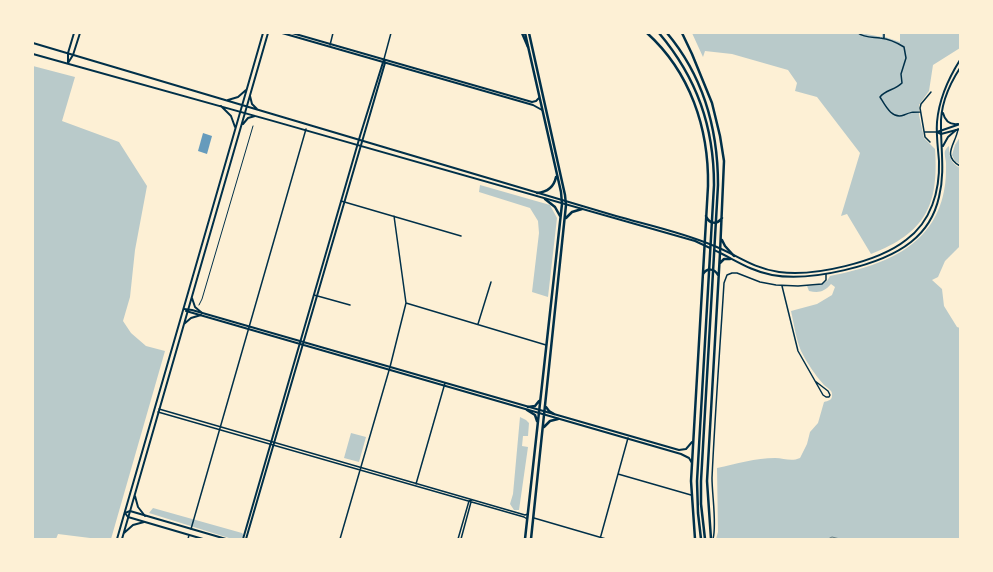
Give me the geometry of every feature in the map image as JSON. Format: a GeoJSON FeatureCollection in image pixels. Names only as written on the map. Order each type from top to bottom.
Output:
{"type":"FeatureCollection","features":[{"type":"Feature","properties":{"kind":"main road"},"geometry":{"type":"LineString","coordinates":[[68,63],[68,53],[74,33]]}},
{"type":"Feature","properties":{"kind":"main road"},"geometry":{"type":"LineString","coordinates":[[68,63],[73,55],[80,33]]}},
{"type":"Feature","properties":{"kind":"main road"},"geometry":{"type":"LineString","coordinates":[[117,539],[263,33]]}},
{"type":"Feature","properties":{"kind":"main road"},"geometry":{"type":"LineString","coordinates":[[122,539],[268,33]]}},
{"type":"Feature","properties":{"kind":"main road"},"geometry":{"type":"LineString","coordinates":[[282,33],[329,45]]}},
{"type":"Feature","properties":{"kind":"main road"},"geometry":{"type":"LineString","coordinates":[[292,33],[533,105],[542,110]]}},
{"type":"Feature","properties":{"kind":"main road"},"geometry":{"type":"LineString","coordinates":[[523,33],[528,47],[562,202],[525,539]]}},
{"type":"Feature","properties":{"kind":"main road"},"geometry":{"type":"LineString","coordinates":[[529,33],[566,203],[531,539]]}},
{"type":"Feature","properties":{"kind":"main road"},"geometry":{"type":"LineString","coordinates":[[647,33],[663,49],[687,85],[695,104],[704,139],[708,164],[692,463],[691,495],[695,539]]}},
{"type":"Feature","properties":{"kind":"main road"},"geometry":{"type":"LineString","coordinates":[[658,33],[682,65],[696,92],[705,116],[711,140],[714,175],[697,481],[698,514],[701,539]]}},
{"type":"Feature","properties":{"kind":"main road"},"geometry":{"type":"LineString","coordinates":[[666,33],[679,49],[701,89],[710,115],[715,138],[718,174],[701,489],[704,539]]}},
{"type":"Feature","properties":{"kind":"main road"},"geometry":{"type":"LineString","coordinates":[[682,33],[709,92],[718,125],[724,161],[721,248],[707,481],[712,539]]}},
{"type":"Feature","properties":{"kind":"main road"},"geometry":{"type":"LineString","coordinates":[[33,43],[537,193],[562,202]]}},
{"type":"Feature","properties":{"kind":"main road"},"geometry":{"type":"LineString","coordinates":[[33,54],[306,129],[545,199],[566,203],[704,243],[721,248],[750,264],[767,270],[785,273],[803,273],[850,264],[875,256],[901,244],[913,235],[923,223],[931,210],[938,182],[939,168],[937,132],[938,114],[942,95],[960,60]]}},
{"type":"Feature","properties":{"kind":"main road"},"geometry":{"type":"LineString","coordinates":[[384,61],[532,102],[539,98]]}},
{"type":"Feature","properties":{"kind":"main road"},"geometry":{"type":"LineString","coordinates":[[245,539],[274,444],[315,295],[384,61]]}},
{"type":"Feature","properties":{"kind":"main road"},"geometry":{"type":"LineString","coordinates":[[566,203],[582,209],[704,243],[730,259],[754,270],[778,276],[804,277],[826,274],[856,267],[885,256],[907,245],[920,234],[929,221],[938,202],[943,175],[941,134],[943,109],[948,91],[960,68]]}},
{"type":"Feature","properties":{"kind":"main road"},"geometry":{"type":"LineString","coordinates":[[224,100],[231,100],[238,97],[244,93],[248,87]]}},
{"type":"Feature","properties":{"kind":"main road"},"geometry":{"type":"LineString","coordinates":[[250,93],[252,104],[260,111]]}},
{"type":"Feature","properties":{"kind":"main road"},"geometry":{"type":"LineString","coordinates":[[219,105],[231,116],[235,130]]}},
{"type":"Feature","properties":{"kind":"main road"},"geometry":{"type":"LineString","coordinates":[[943,109],[943,115],[946,120],[952,124],[959,124]]}},
{"type":"Feature","properties":{"kind":"main road"},"geometry":{"type":"LineString","coordinates":[[241,127],[248,118],[258,116]]}},
{"type":"Feature","properties":{"kind":"main road"},"geometry":{"type":"LineString","coordinates":[[937,132],[959,124]]}},
{"type":"Feature","properties":{"kind":"main road"},"geometry":{"type":"LineString","coordinates":[[937,132],[941,134],[958,129]]}},
{"type":"Feature","properties":{"kind":"main road"},"geometry":{"type":"LineString","coordinates":[[942,151],[946,139],[958,129]]}},
{"type":"Feature","properties":{"kind":"main road"},"geometry":{"type":"LineString","coordinates":[[229,151],[233,153]]}},
{"type":"Feature","properties":{"kind":"main road"},"geometry":{"type":"LineString","coordinates":[[537,193],[546,192],[551,188],[555,182],[556,174]]}},
{"type":"Feature","properties":{"kind":"main road"},"geometry":{"type":"LineString","coordinates":[[545,199],[555,207],[561,218]]}},
{"type":"Feature","properties":{"kind":"main road"},"geometry":{"type":"LineString","coordinates":[[565,221],[572,212],[582,209]]}},
{"type":"Feature","properties":{"kind":"main road"},"geometry":{"type":"LineString","coordinates":[[706,215],[708,220],[713,223],[718,222],[722,218]]}},
{"type":"Feature","properties":{"kind":"main road"},"geometry":{"type":"LineString","coordinates":[[721,238],[724,246],[734,256]]}},
{"type":"Feature","properties":{"kind":"main road"},"geometry":{"type":"LineString","coordinates":[[720,264],[724,259],[730,259]]}},
{"type":"Feature","properties":{"kind":"main road"},"geometry":{"type":"LineString","coordinates":[[702,274],[710,269],[715,271],[719,277]]}},
{"type":"Feature","properties":{"kind":"main road"},"geometry":{"type":"LineString","coordinates":[[195,270],[199,271]]}},
{"type":"Feature","properties":{"kind":"main road"},"geometry":{"type":"LineString","coordinates":[[192,295],[193,303],[201,314]]}},
{"type":"Feature","properties":{"kind":"main road"},"geometry":{"type":"LineString","coordinates":[[184,309],[539,412],[554,414],[683,455],[692,463]]}},
{"type":"Feature","properties":{"kind":"main road"},"geometry":{"type":"LineString","coordinates":[[183,327],[185,322],[201,314]]}},
{"type":"Feature","properties":{"kind":"main road"},"geometry":{"type":"LineString","coordinates":[[548,332],[553,333]]}},
{"type":"Feature","properties":{"kind":"main road"},"geometry":{"type":"LineString","coordinates":[[245,539],[271,443],[302,343]]}},
{"type":"Feature","properties":{"kind":"main road"},"geometry":{"type":"LineString","coordinates":[[528,408],[537,404],[541,397]]}},
{"type":"Feature","properties":{"kind":"main road"},"geometry":{"type":"LineString","coordinates":[[546,405],[549,411],[554,414]]}},
{"type":"Feature","properties":{"kind":"main road"},"geometry":{"type":"LineString","coordinates":[[528,408],[535,415],[538,424]]}},
{"type":"Feature","properties":{"kind":"main road"},"geometry":{"type":"LineString","coordinates":[[545,413],[558,419],[681,451],[689,448],[694,439]]}},
{"type":"Feature","properties":{"kind":"main road"},"geometry":{"type":"LineString","coordinates":[[543,432],[547,423],[558,419]]}},
{"type":"Feature","properties":{"kind":"main road"},"geometry":{"type":"LineString","coordinates":[[135,492],[136,503],[145,516]]}},
{"type":"Feature","properties":{"kind":"main road"},"geometry":{"type":"LineString","coordinates":[[124,513],[130,511],[226,539]]}},
{"type":"Feature","properties":{"kind":"main road"},"geometry":{"type":"LineString","coordinates":[[124,513],[128,518],[203,539]]}},
{"type":"Feature","properties":{"kind":"main road"},"geometry":{"type":"LineString","coordinates":[[123,536],[129,527],[137,523],[144,522]]}},
{"type":"Feature","properties":{"kind":"street"},"geometry":{"type":"LineString","coordinates":[[329,45],[333,33]]}},
{"type":"Feature","properties":{"kind":"street"},"geometry":{"type":"LineString","coordinates":[[384,61],[392,33]]}},
{"type":"Feature","properties":{"kind":"street"},"geometry":{"type":"LineString","coordinates":[[858,33],[868,37],[884,38],[896,42],[904,47],[906,58],[901,74],[902,83],[898,87],[885,92],[880,97],[894,115],[903,116],[910,112],[920,112]]}},
{"type":"Feature","properties":{"kind":"street"},"geometry":{"type":"LineString","coordinates":[[884,33],[884,38]]}},
{"type":"Feature","properties":{"kind":"street"},"geometry":{"type":"LineString","coordinates":[[930,142],[925,137],[920,112],[921,104],[931,92]]}},
{"type":"Feature","properties":{"kind":"street"},"geometry":{"type":"LineString","coordinates":[[199,305],[253,126]]}},
{"type":"Feature","properties":{"kind":"street"},"geometry":{"type":"LineString","coordinates":[[191,529],[306,129]]}},
{"type":"Feature","properties":{"kind":"street"},"geometry":{"type":"LineString","coordinates":[[958,129],[956,138],[951,147],[950,155],[954,163],[960,166]]}},
{"type":"Feature","properties":{"kind":"street"},"geometry":{"type":"LineString","coordinates":[[924,132],[937,132]]}},
{"type":"Feature","properties":{"kind":"street"},"geometry":{"type":"LineString","coordinates":[[342,202],[461,236]]}},
{"type":"Feature","properties":{"kind":"street"},"geometry":{"type":"LineString","coordinates":[[340,539],[390,368],[406,303],[394,216]]}},
{"type":"Feature","properties":{"kind":"street"},"geometry":{"type":"LineString","coordinates":[[712,539],[714,530],[712,480],[724,280],[732,273],[739,273],[760,282],[782,286],[820,285],[825,281],[826,274]]}},
{"type":"Feature","properties":{"kind":"street"},"geometry":{"type":"LineString","coordinates":[[478,325],[491,282]]}},
{"type":"Feature","properties":{"kind":"street"},"geometry":{"type":"LineString","coordinates":[[782,286],[796,348],[823,395],[829,397],[830,395],[828,392],[815,381]]}},
{"type":"Feature","properties":{"kind":"street"},"geometry":{"type":"LineString","coordinates":[[315,295],[350,305]]}},
{"type":"Feature","properties":{"kind":"street"},"geometry":{"type":"LineString","coordinates":[[406,303],[546,345]]}},
{"type":"Feature","properties":{"kind":"street"},"geometry":{"type":"LineString","coordinates":[[717,314],[722,314]]}},
{"type":"Feature","properties":{"kind":"street"},"geometry":{"type":"LineString","coordinates":[[415,484],[445,384]]}},
{"type":"Feature","properties":{"kind":"street"},"geometry":{"type":"LineString","coordinates":[[159,411],[415,484],[524,517],[527,520]]}},
{"type":"Feature","properties":{"kind":"street"},"geometry":{"type":"LineString","coordinates":[[600,538],[629,438]]}},
{"type":"Feature","properties":{"kind":"street"},"geometry":{"type":"LineString","coordinates":[[618,474],[691,495]]}},
{"type":"Feature","properties":{"kind":"street"},"geometry":{"type":"LineString","coordinates":[[471,501],[525,515],[528,514]]}},
{"type":"Feature","properties":{"kind":"street"},"geometry":{"type":"LineString","coordinates":[[460,539],[471,501]]}},
{"type":"Feature","properties":{"kind":"street"},"geometry":{"type":"LineString","coordinates":[[534,518],[606,539]]}},
{"type":"Feature","properties":{"kind":"street"},"geometry":{"type":"LineString","coordinates":[[188,539],[189,535]]}},
{"type":"Feature","properties":{"kind":"shaded area"},"geometry":{"type":"Polygon","coordinates":[[[692,33],[861,33],[882,37],[882,33],[885,33],[885,37],[900,42],[900,33],[960,33],[960,48],[933,65],[929,91],[919,105],[919,115],[924,138],[935,149],[936,169],[931,202],[925,215],[916,227],[904,237],[889,246],[871,254],[847,214],[841,216],[860,153],[817,97],[795,91],[797,83],[788,70],[732,54],[705,51],[703,57],[692,33]]]}},
{"type":"Feature","properties":{"kind":"shaded area"},"geometry":{"type":"Polygon","coordinates":[[[33,66],[75,77],[62,121],[119,142],[147,186],[135,250],[130,297],[123,321],[131,333],[146,346],[165,351],[111,539],[98,539],[58,534],[56,539],[33,539],[33,66]]]}},
{"type":"Feature","properties":{"kind":"shaded area"},"geometry":{"type":"Polygon","coordinates":[[[960,137],[960,164],[955,161],[952,155],[955,145],[960,137]]]}},
{"type":"Feature","properties":{"kind":"shaded area"},"geometry":{"type":"Polygon","coordinates":[[[949,146],[951,159],[954,164],[960,168],[960,246],[945,261],[938,277],[932,280],[942,289],[944,306],[957,327],[960,328],[960,539],[716,539],[718,532],[717,468],[761,459],[775,458],[794,460],[800,458],[807,444],[810,432],[818,423],[824,402],[832,398],[831,391],[814,373],[801,351],[796,336],[791,311],[817,304],[832,295],[835,287],[831,284],[826,289],[816,292],[809,291],[807,286],[819,285],[827,281],[830,276],[868,267],[886,260],[917,240],[929,227],[938,211],[945,184],[945,152],[949,146]]]}},
{"type":"Feature","properties":{"kind":"shaded area"},"geometry":{"type":"Polygon","coordinates":[[[480,185],[550,205],[557,218],[548,297],[532,292],[539,233],[538,221],[530,208],[479,192],[480,185]]]}},
{"type":"Feature","properties":{"kind":"shaded area"},"geometry":{"type":"Polygon","coordinates":[[[520,417],[529,423],[528,436],[523,436],[522,446],[528,447],[519,510],[514,510],[510,504],[513,494],[520,417]]]}},
{"type":"Feature","properties":{"kind":"shaded area"},"geometry":{"type":"Polygon","coordinates":[[[351,433],[366,437],[359,462],[344,458],[351,433]]]}},
{"type":"Feature","properties":{"kind":"shaded area"},"geometry":{"type":"Polygon","coordinates":[[[153,508],[242,533],[244,536],[240,539],[229,538],[149,513],[153,508]]]}},
{"type":"Feature","properties":{"kind":"water"},"geometry":{"type":"Polygon","coordinates":[[[203,133],[212,136],[207,154],[198,151],[203,133]]]}},
{"type":"Feature","properties":{"kind":"railway"},"geometry":{"type":"LineString","coordinates":[[828,539],[832,537],[840,539]]}}]}
